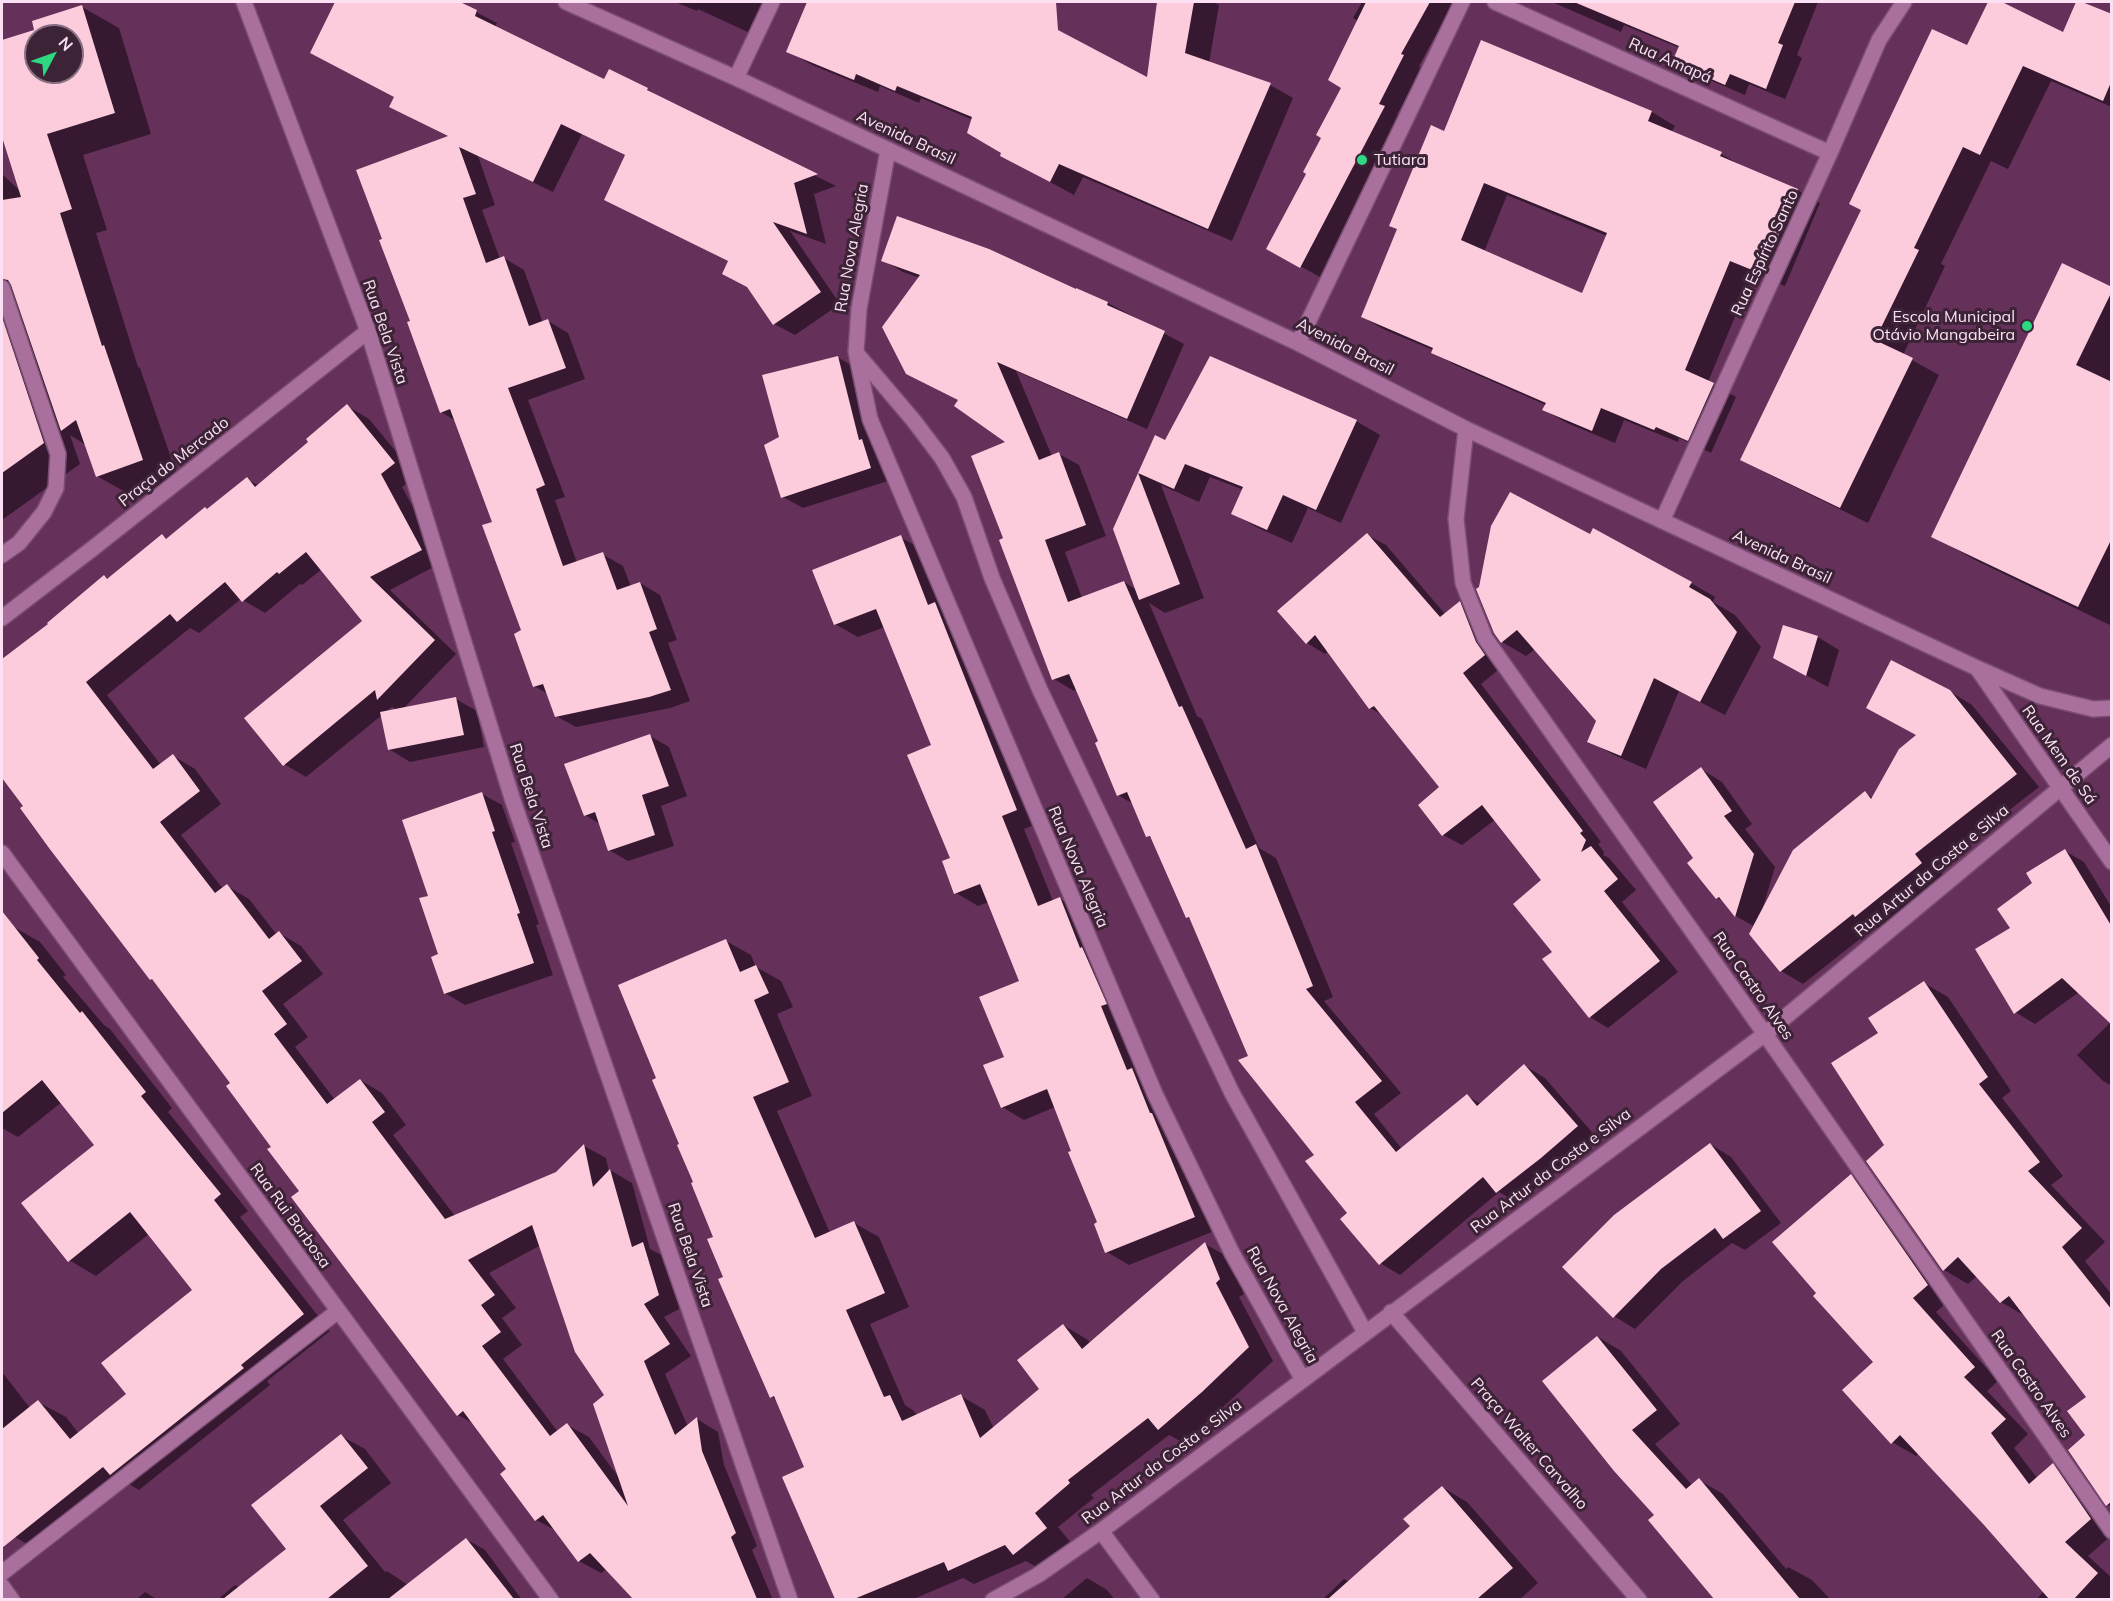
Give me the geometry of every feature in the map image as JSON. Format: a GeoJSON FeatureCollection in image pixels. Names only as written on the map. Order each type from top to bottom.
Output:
{"type":"FeatureCollection","features":[{"type":"Feature","properties":{"kind":"street","name":"Rua Bela Vista"},"geometry":{"type":"LineString","coordinates":[[244,2],[368,332],[512,798],[790,1599]]}},
{"type":"Feature","properties":{"kind":"street","name":"Avenida Brasil"},"geometry":{"type":"LineString","coordinates":[[566,2],[736,78],[1298,343],[1466,429],[1977,668],[2040,696],[2093,708],[2112,708]]}},
{"type":"Feature","properties":{"kind":"street"},"geometry":{"type":"LineString","coordinates":[[736,78],[772,2]]}},
{"type":"Feature","properties":{"kind":"street"},"geometry":{"type":"LineString","coordinates":[[1298,343],[1462,2]]}},
{"type":"Feature","properties":{"kind":"street","name":"Rua Amapá"},"geometry":{"type":"LineString","coordinates":[[1495,2],[1830,153]]}},
{"type":"Feature","properties":{"kind":"street","name":"Rua Espírito Santo"},"geometry":{"type":"LineString","coordinates":[[1662,521],[1830,153],[1879,40],[1904,2]]}},
{"type":"Feature","properties":{"kind":"street","name":"Rua Nova Alegria"},"geometry":{"type":"LineString","coordinates":[[888,150],[859,309],[856,352],[870,419],[1155,1094],[1232,1253],[1303,1380]]}},
{"type":"Feature","properties":{"kind":"street"},"geometry":{"type":"LineString","coordinates":[[2,288],[58,454],[57,488],[44,512],[19,543],[2,555]]}},
{"type":"Feature","properties":{"kind":"street","name":"Praça do Mercado"},"geometry":{"type":"LineString","coordinates":[[2,618],[368,332]]}},
{"type":"Feature","properties":{"kind":"street"},"geometry":{"type":"LineString","coordinates":[[856,352],[942,458],[964,497],[992,578],[1040,690],[1227,1083],[1365,1332]]}},
{"type":"Feature","properties":{"kind":"street","name":"Rua Castro Alves"},"geometry":{"type":"LineString","coordinates":[[1466,429],[1456,519],[1463,583],[1485,638],[1765,1034],[2112,1532]]}},
{"type":"Feature","properties":{"kind":"street","name":"Rua Mem de Sá"},"geometry":{"type":"LineString","coordinates":[[1977,668],[2112,862]]}},
{"type":"Feature","properties":{"kind":"street","name":"Rua Artur da Costa e Silva"},"geometry":{"type":"LineString","coordinates":[[993,1599],[1038,1575],[1101,1531],[1765,1034],[2112,745]]}},
{"type":"Feature","properties":{"kind":"street","name":"Rua Rui Barbosa"},"geometry":{"type":"LineString","coordinates":[[2,853],[551,1599]]}},
{"type":"Feature","properties":{"kind":"street"},"geometry":{"type":"LineString","coordinates":[[2,1573],[338,1311]]}},
{"type":"Feature","properties":{"kind":"street","name":"Praça Walter Carvalho"},"geometry":{"type":"LineString","coordinates":[[1391,1312],[1639,1599]]}},
{"type":"Feature","properties":{"kind":"street"},"geometry":{"type":"LineString","coordinates":[[1101,1531],[1152,1599]]}},
{"type":"Feature","properties":{"kind":"street"},"geometry":{"type":"LineString","coordinates":[[2,1586],[12,1599]]}},
{"type":"Feature","properties":{"kind":"building"},"geometry":{"type":"Polygon","coordinates":[[[335,2],[460,2],[477,10],[475,16],[604,79],[609,69],[818,174],[794,183],[807,234],[773,222],[821,292],[773,325],[747,287],[722,274],[728,261],[604,200],[625,155],[561,124],[533,182],[459,147],[476,194],[463,198],[486,263],[504,256],[529,326],[548,319],[566,368],[508,388],[545,485],[536,489],[563,566],[603,552],[617,590],[640,582],[657,629],[649,632],[671,690],[649,697],[555,717],[543,684],[533,687],[514,634],[521,630],[482,525],[492,522],[450,409],[440,413],[407,322],[410,321],[379,240],[382,239],[356,170],[448,136],[389,107],[394,97],[310,53],[335,2]]]}},
{"type":"Feature","properties":{"kind":"building"},"geometry":{"type":"Polygon","coordinates":[[[807,2],[1056,2],[1058,30],[1147,77],[1157,2],[1194,2],[1185,53],[1271,83],[1208,229],[1059,164],[1050,182],[1000,156],[1001,153],[967,133],[972,117],[897,86],[895,91],[856,74],[854,80],[786,52],[807,2]]]}},
{"type":"Feature","properties":{"kind":"building"},"geometry":{"type":"Polygon","coordinates":[[[1366,2],[1430,2],[1401,54],[1404,55],[1379,104],[1385,106],[1300,268],[1266,249],[1306,174],[1303,172],[1321,138],[1316,135],[1341,88],[1328,80],[1366,2]]]}},
{"type":"Feature","properties":{"kind":"building"},"geometry":{"type":"Polygon","coordinates":[[[1574,2],[1795,2],[1778,43],[1783,45],[1766,89],[1730,74],[1725,85],[1672,62],[1679,46],[1574,2]]]}},
{"type":"Feature","properties":{"kind":"building"},"geometry":{"type":"Polygon","coordinates":[[[1988,2],[2002,2],[2063,32],[2076,2],[2082,2],[2112,14],[2112,80],[2103,101],[2023,66],[1980,155],[1963,147],[1914,248],[1919,250],[1875,340],[1913,358],[1840,508],[1740,460],[1861,210],[1849,204],[1932,29],[1967,45],[1988,2]]]}},
{"type":"Feature","properties":{"kind":"building"},"geometry":{"type":"Polygon","coordinates":[[[82,5],[115,113],[47,134],[72,209],[60,213],[102,346],[104,345],[143,460],[96,477],[76,420],[61,431],[11,285],[8,280],[2,279],[2,200],[21,197],[2,137],[2,40],[24,33],[24,84],[84,84],[84,24],[33,24],[32,21],[82,5]]]}},
{"type":"Feature","properties":{"kind":"building"},"geometry":{"type":"Polygon","coordinates":[[[1481,40],[1652,111],[1648,121],[1722,152],[1720,156],[1798,189],[1762,274],[1730,261],[1685,370],[1714,383],[1688,441],[1601,408],[1592,431],[1542,410],[1546,403],[1431,353],[1433,348],[1361,317],[1397,229],[1389,226],[1431,125],[1444,131],[1481,40]],[[1484,183],[1461,240],[1582,293],[1607,233],[1484,183]]]}},
{"type":"Feature","properties":{"kind":"building"},"geometry":{"type":"Polygon","coordinates":[[[897,216],[989,249],[1108,302],[1107,305],[1165,331],[1127,419],[997,362],[1039,460],[1059,452],[1086,525],[1045,540],[1068,602],[1124,581],[1179,707],[1182,706],[1246,849],[1256,844],[1313,986],[1306,989],[1382,1081],[1355,1102],[1396,1152],[1467,1094],[1477,1106],[1524,1064],[1578,1126],[1496,1193],[1483,1177],[1379,1265],[1340,1219],[1347,1213],[1305,1161],[1314,1155],[1238,1060],[1248,1056],[1189,917],[1186,918],[1150,836],[1146,837],[1127,792],[1117,796],[1095,743],[1098,741],[1069,674],[1052,680],[999,540],[1003,538],[971,456],[1005,442],[954,406],[958,400],[906,374],[882,327],[920,275],[881,261],[897,216]]]}},
{"type":"Feature","properties":{"kind":"building"},"geometry":{"type":"Polygon","coordinates":[[[2062,263],[2112,287],[2076,365],[2112,382],[2112,538],[2078,607],[1931,537],[2062,263]]]}},
{"type":"Feature","properties":{"kind":"building"},"geometry":{"type":"Polygon","coordinates":[[[2,317],[44,443],[2,473],[2,317]]]}},
{"type":"Feature","properties":{"kind":"building"},"geometry":{"type":"Polygon","coordinates":[[[838,356],[859,440],[862,439],[871,468],[781,498],[764,445],[779,437],[762,375],[838,356]]]}},
{"type":"Feature","properties":{"kind":"building"},"geometry":{"type":"Polygon","coordinates":[[[1210,356],[1357,420],[1316,510],[1283,495],[1267,530],[1231,514],[1243,487],[1185,464],[1174,489],[1138,473],[1155,435],[1165,440],[1210,356]]]}},
{"type":"Feature","properties":{"kind":"building"},"geometry":{"type":"Polygon","coordinates":[[[347,404],[395,463],[381,474],[422,550],[370,577],[435,640],[377,700],[375,690],[283,766],[244,718],[362,621],[306,552],[279,574],[277,572],[242,602],[225,582],[177,622],[170,614],[86,682],[153,769],[173,754],[200,791],[160,822],[215,893],[227,884],[269,939],[279,931],[302,961],[262,991],[287,1024],[274,1034],[327,1104],[360,1079],[385,1112],[372,1122],[445,1219],[556,1172],[584,1144],[593,1187],[610,1169],[632,1247],[643,1242],[659,1295],[644,1304],[670,1344],[644,1361],[675,1435],[697,1417],[702,1451],[736,1533],[731,1537],[757,1599],[633,1599],[590,1553],[578,1562],[543,1515],[535,1521],[500,1474],[506,1469],[463,1411],[457,1416],[291,1197],[299,1191],[267,1149],[271,1147],[226,1086],[230,1083],[49,848],[20,808],[23,806],[2,778],[2,659],[48,624],[104,575],[107,579],[162,534],[166,539],[247,477],[255,487],[308,442],[306,439],[347,404]],[[532,1225],[468,1260],[495,1295],[481,1305],[501,1332],[482,1346],[550,1436],[567,1423],[628,1506],[593,1404],[604,1395],[575,1352],[532,1225]]]}},
{"type":"Feature","properties":{"kind":"building"},"geometry":{"type":"Polygon","coordinates":[[[1138,473],[1180,584],[1139,600],[1113,529],[1138,473]]]}},
{"type":"Feature","properties":{"kind":"building"},"geometry":{"type":"Polygon","coordinates":[[[1510,492],[1590,534],[1593,528],[1692,582],[1689,587],[1710,599],[1737,632],[1700,702],[1654,678],[1621,756],[1587,742],[1596,721],[1517,630],[1501,643],[1494,633],[1476,589],[1479,587],[1491,526],[1510,492]]]}},
{"type":"Feature","properties":{"kind":"building"},"geometry":{"type":"Polygon","coordinates":[[[1367,533],[1440,617],[1460,601],[1476,642],[1485,655],[1463,673],[1583,831],[1580,833],[1586,840],[1581,852],[1591,846],[1618,879],[1604,891],[1660,961],[1589,1018],[1542,959],[1552,952],[1513,904],[1541,880],[1482,805],[1442,836],[1418,805],[1439,787],[1374,706],[1369,709],[1315,635],[1306,644],[1277,611],[1367,533]]]}},
{"type":"Feature","properties":{"kind":"building"},"geometry":{"type":"Polygon","coordinates":[[[901,535],[928,605],[935,602],[1017,810],[1002,816],[1038,906],[1060,897],[1080,948],[1082,947],[1107,1004],[1101,1006],[1127,1070],[1132,1068],[1195,1217],[1105,1253],[1094,1224],[1097,1222],[1068,1152],[1071,1151],[1047,1089],[1001,1108],[983,1065],[1004,1057],[979,997],[1019,981],[980,884],[954,894],[942,861],[950,858],[907,755],[931,745],[876,609],[834,625],[812,570],[901,535]]]}},
{"type":"Feature","properties":{"kind":"building"},"geometry":{"type":"Polygon","coordinates":[[[1783,625],[1818,636],[1806,676],[1773,658],[1783,625]]]}},
{"type":"Feature","properties":{"kind":"building"},"geometry":{"type":"Polygon","coordinates":[[[1891,660],[1950,690],[2017,774],[1915,854],[1922,863],[1855,917],[1853,914],[1780,972],[1749,934],[1793,850],[1865,791],[1871,799],[1899,749],[1916,735],[1866,708],[1891,660]]]}},
{"type":"Feature","properties":{"kind":"building"},"geometry":{"type":"Polygon","coordinates":[[[456,697],[464,735],[388,750],[380,712],[456,697]]]}},
{"type":"Feature","properties":{"kind":"building"},"geometry":{"type":"Polygon","coordinates":[[[650,734],[669,786],[642,795],[655,835],[608,851],[595,812],[584,816],[564,764],[650,734]]]}},
{"type":"Feature","properties":{"kind":"building"},"geometry":{"type":"Polygon","coordinates":[[[1701,767],[1732,811],[1724,816],[1754,854],[1735,917],[1719,897],[1716,899],[1687,863],[1693,858],[1653,802],[1701,767]]]}},
{"type":"Feature","properties":{"kind":"building"},"geometry":{"type":"Polygon","coordinates":[[[482,792],[495,831],[492,832],[520,913],[517,914],[534,963],[444,994],[431,957],[438,954],[419,898],[428,896],[402,820],[482,792]]]}},
{"type":"Feature","properties":{"kind":"building"},"geometry":{"type":"Polygon","coordinates":[[[2065,849],[2112,927],[2112,1025],[2062,978],[2014,1014],[1975,949],[2010,928],[1997,909],[2032,883],[2026,873],[2065,849]]]}},
{"type":"Feature","properties":{"kind":"building"},"geometry":{"type":"Polygon","coordinates":[[[2,911],[39,958],[37,960],[80,1013],[82,1011],[146,1092],[141,1096],[221,1194],[214,1200],[304,1314],[241,1365],[244,1368],[110,1475],[103,1467],[2,1548],[2,1429],[38,1400],[70,1439],[126,1394],[101,1363],[192,1290],[130,1212],[68,1262],[21,1203],[94,1145],[42,1080],[2,1113],[2,911]]]}},
{"type":"Feature","properties":{"kind":"building"},"geometry":{"type":"Polygon","coordinates":[[[726,939],[740,972],[756,965],[769,993],[754,1000],[789,1082],[753,1097],[815,1238],[854,1221],[885,1293],[846,1310],[884,1397],[890,1395],[902,1421],[961,1394],[980,1438],[1039,1389],[1017,1360],[1063,1324],[1082,1349],[1205,1242],[1220,1279],[1216,1283],[1249,1347],[1158,1430],[1148,1418],[1068,1480],[1070,1483],[1035,1513],[1047,1528],[1013,1555],[1005,1545],[948,1571],[944,1562],[854,1599],[835,1599],[782,1477],[804,1467],[774,1396],[770,1398],[718,1279],[723,1277],[707,1239],[713,1237],[677,1145],[679,1144],[652,1080],[656,1078],[618,985],[726,939]]]}},
{"type":"Feature","properties":{"kind":"building"},"geometry":{"type":"Polygon","coordinates":[[[1924,981],[1988,1077],[1979,1084],[2040,1162],[2028,1171],[2082,1228],[2062,1247],[2112,1310],[2112,1501],[2106,1506],[2068,1450],[2085,1435],[2067,1411],[2086,1397],[2009,1296],[2000,1303],[1958,1257],[1943,1271],[1866,1161],[1884,1145],[1831,1063],[1878,1033],[1868,1018],[1924,981]]]}},
{"type":"Feature","properties":{"kind":"building"},"geometry":{"type":"Polygon","coordinates":[[[1710,1143],[1761,1211],[1723,1239],[1715,1228],[1661,1269],[1613,1318],[1562,1267],[1614,1215],[1710,1143]]]}},
{"type":"Feature","properties":{"kind":"building"},"geometry":{"type":"Polygon","coordinates":[[[1851,1174],[1928,1285],[1913,1298],[1975,1367],[1964,1377],[2006,1419],[1991,1433],[2029,1484],[2053,1463],[2091,1519],[2065,1542],[2098,1573],[2074,1599],[2049,1599],[1900,1435],[1891,1444],[1842,1390],[1873,1362],[1813,1296],[1816,1293],[1772,1242],[1851,1174]]]}},
{"type":"Feature","properties":{"kind":"building"},"geometry":{"type":"Polygon","coordinates":[[[1597,1336],[1657,1410],[1632,1430],[1686,1489],[1699,1478],[1800,1599],[1714,1599],[1648,1520],[1654,1515],[1614,1471],[1542,1381],[1597,1336]]]}},
{"type":"Feature","properties":{"kind":"building"},"geometry":{"type":"Polygon","coordinates":[[[341,1434],[368,1468],[320,1506],[368,1566],[327,1599],[223,1599],[286,1549],[251,1505],[341,1434]]]}},
{"type":"Feature","properties":{"kind":"building"},"geometry":{"type":"Polygon","coordinates":[[[1442,1486],[1513,1568],[1477,1599],[1328,1599],[1410,1526],[1403,1519],[1442,1486]]]}},
{"type":"Feature","properties":{"kind":"building"},"geometry":{"type":"Polygon","coordinates":[[[466,1538],[514,1599],[388,1599],[466,1538]]]}},
{"type":"Feature","properties":{"kind":"place","name":"Tutiara"},"geometry":{"type":"Point","coordinates":[1362,160]}},
{"type":"Feature","properties":{"kind":"place","name":"Escola Municipal Otávio Mangabeira"},"geometry":{"type":"Point","coordinates":[2027,326]}}]}
